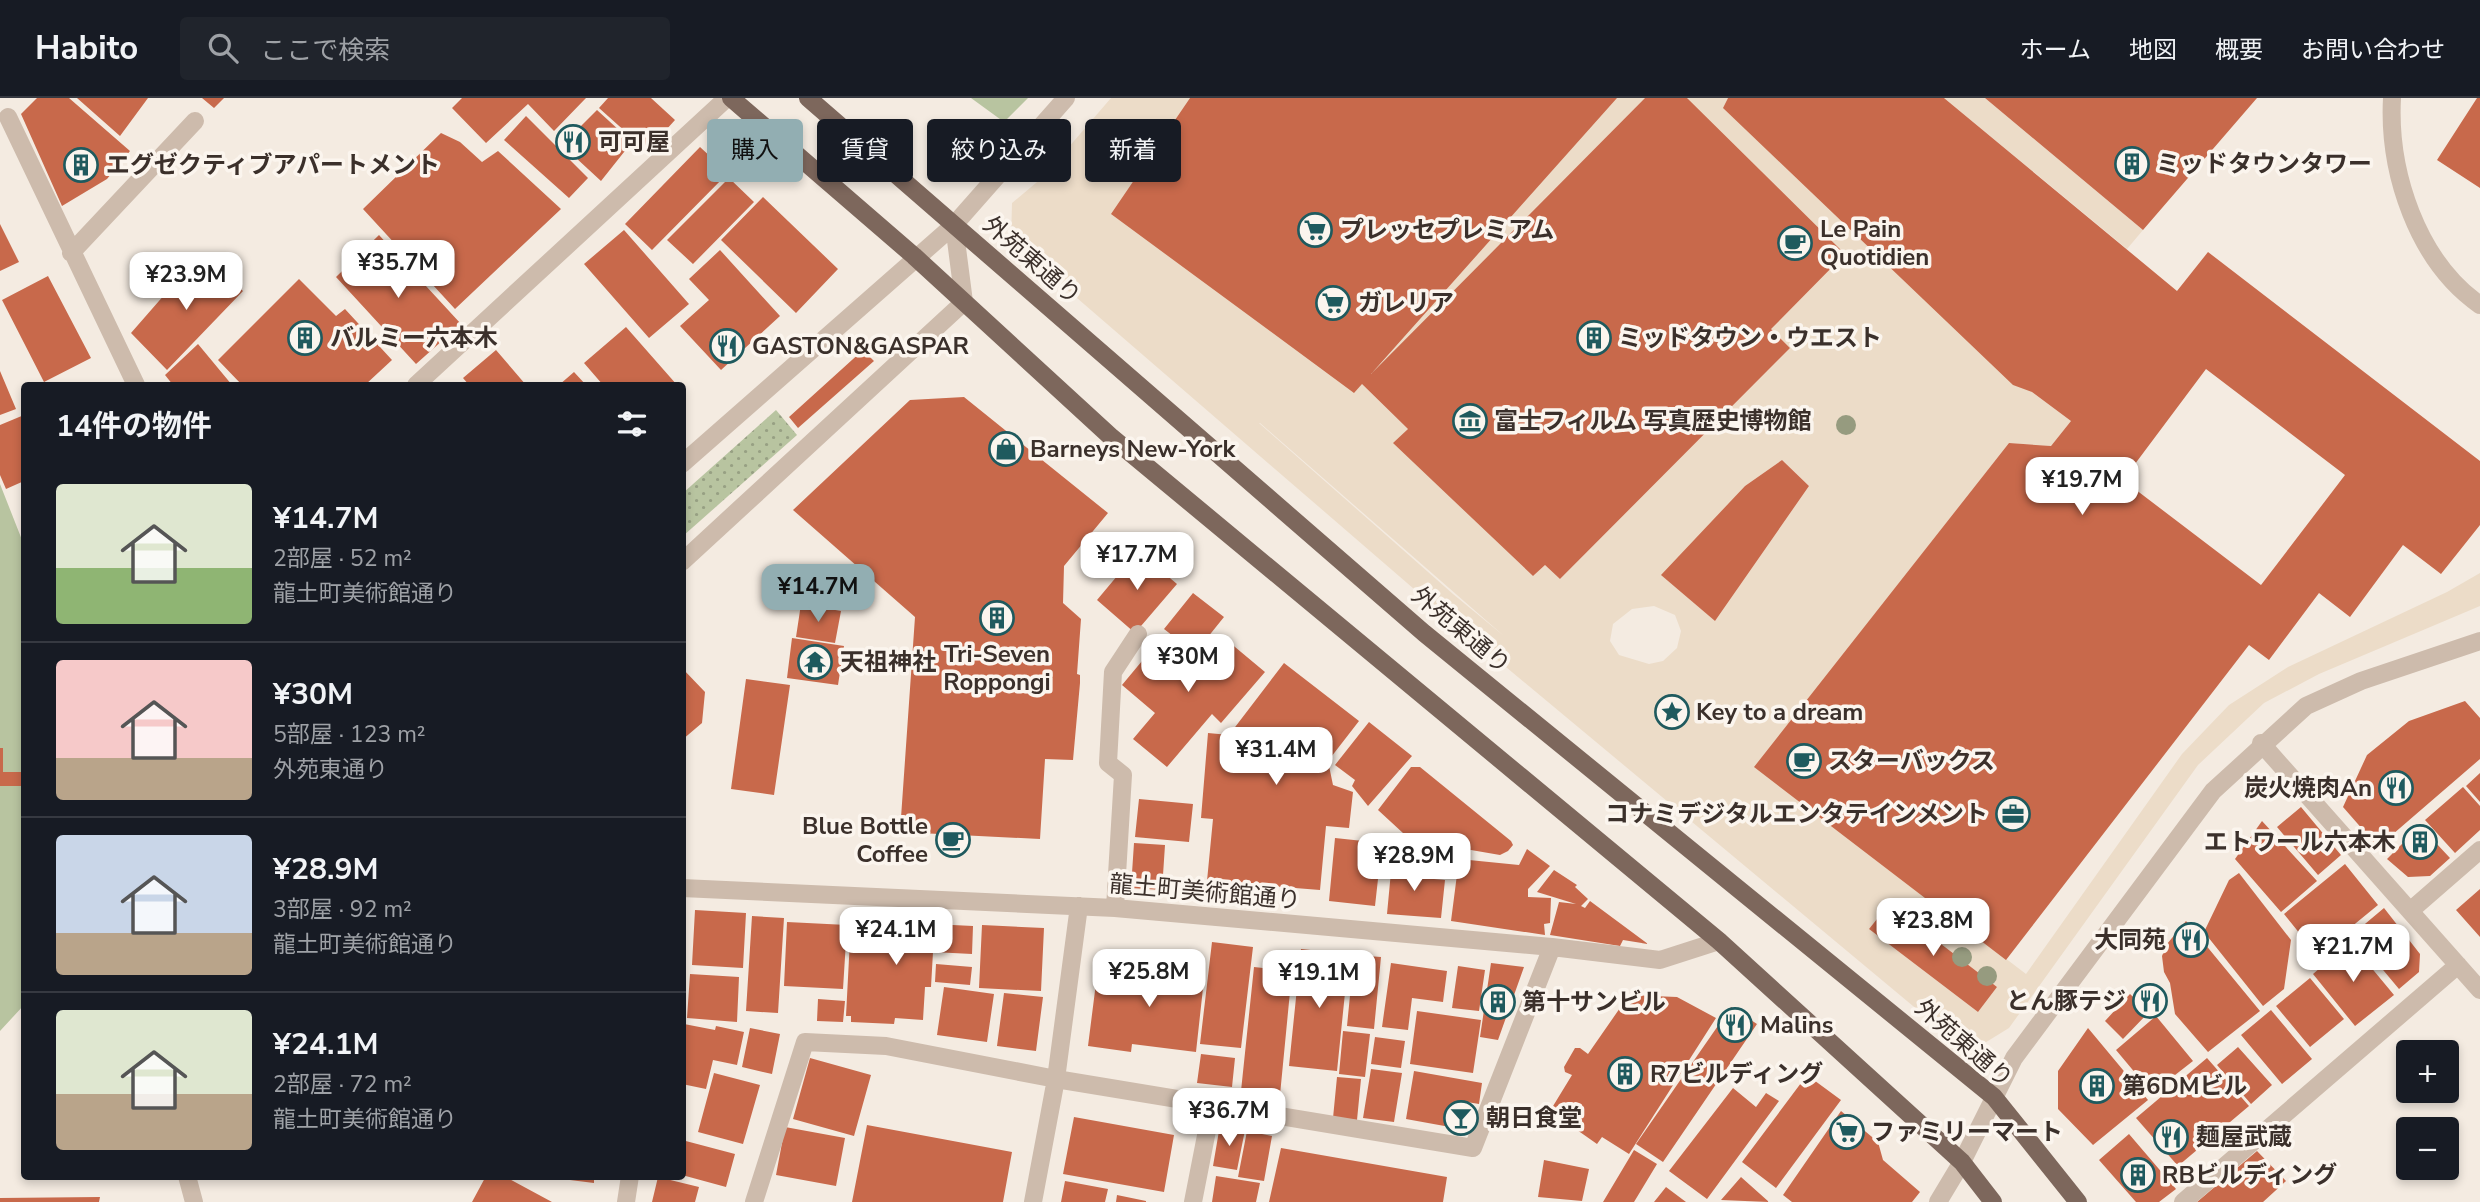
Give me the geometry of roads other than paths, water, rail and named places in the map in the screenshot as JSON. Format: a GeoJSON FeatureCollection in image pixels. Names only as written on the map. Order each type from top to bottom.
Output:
{"type":"FeatureCollection","features":[{"type":"Feature","properties":{"kind":"main road"},"geometry":{"type":"LineString","coordinates":[[729,98],[914,256],[1110,436],[1719,941],[1962,1163],[1993,1202]]}},
{"type":"Feature","properties":{"kind":"main road","name":"外苑東通り"},"geometry":{"type":"LineString","coordinates":[[808,98],[1424,633],[1994,1097],[2078,1202]]}},
{"type":"Feature","properties":{"kind":"street"},"geometry":{"type":"LineString","coordinates":[[419,382],[729,98]]}},
{"type":"Feature","properties":{"kind":"street"},"geometry":{"type":"LineString","coordinates":[[686,460],[914,256],[954,225],[1066,98]]}},
{"type":"Feature","properties":{"kind":"street"},"geometry":{"type":"LineString","coordinates":[[2392,98],[2394,149],[2409,205],[2443,271],[2480,305]]}},
{"type":"Feature","properties":{"kind":"street"},"geometry":{"type":"LineString","coordinates":[[8,117],[135,382]]}},
{"type":"Feature","properties":{"kind":"street"},"geometry":{"type":"LineString","coordinates":[[71,253],[195,121]]}},
{"type":"Feature","properties":{"kind":"street"},"geometry":{"type":"LineString","coordinates":[[686,558],[964,302],[954,225]]}},
{"type":"Feature","properties":{"kind":"street"},"geometry":{"type":"LineString","coordinates":[[1115,908],[1123,775],[1108,763],[1112,672],[1138,634]]}},
{"type":"Feature","properties":{"kind":"street"},"geometry":{"type":"LineString","coordinates":[[1938,1202],[1962,1163],[2014,1058],[2213,791],[2261,743],[2306,706],[2361,681],[2480,641]]}},
{"type":"Feature","properties":{"kind":"street"},"geometry":{"type":"LineString","coordinates":[[2261,743],[2480,990]]}},
{"type":"Feature","properties":{"kind":"street"},"geometry":{"type":"LineString","coordinates":[[2410,911],[2480,850]]}},
{"type":"Feature","properties":{"kind":"street","name":"龍土町美術館通り"},"geometry":{"type":"LineString","coordinates":[[686,888],[1115,908],[1552,947],[1660,960],[1719,941]]}},
{"type":"Feature","properties":{"kind":"street"},"geometry":{"type":"LineString","coordinates":[[1034,1202],[1056,1079],[1079,906]]}},
{"type":"Feature","properties":{"kind":"street"},"geometry":{"type":"LineString","coordinates":[[754,1202],[806,1042],[887,1046],[1056,1079],[1473,1148],[1552,947]]}},
{"type":"Feature","properties":{"kind":"street"},"geometry":{"type":"LineString","coordinates":[[2183,1202],[2458,965]]}},
{"type":"Feature","properties":{"kind":"street"},"geometry":{"type":"LineString","coordinates":[[1193,1202],[1212,1105]]}},
{"type":"Feature","properties":{"kind":"street"},"geometry":{"type":"LineString","coordinates":[[188,1180],[194,1202]]}},
{"type":"Feature","properties":{"kind":"street"},"geometry":{"type":"LineString","coordinates":[[626,1202],[629,1180]]}},
{"type":"Feature","properties":{"kind":"place","name":"可可屋"},"geometry":{"type":"Point","coordinates":[573,142]}},
{"type":"Feature","properties":{"kind":"place","name":"ミッドタウンタワー"},"geometry":{"type":"Point","coordinates":[2132,164]}},
{"type":"Feature","properties":{"kind":"place","name":"エグゼクティブアパートメント"},"geometry":{"type":"Point","coordinates":[81,165]}},
{"type":"Feature","properties":{"kind":"place","name":"プレッセプレミアム"},"geometry":{"type":"Point","coordinates":[1315,230]}},
{"type":"Feature","properties":{"kind":"place","name":"Le Pain Quotidien"},"geometry":{"type":"Point","coordinates":[1795,243]}},
{"type":"Feature","properties":{"kind":"place","name":"ガレリア"},"geometry":{"type":"Point","coordinates":[1333,303]}},
{"type":"Feature","properties":{"kind":"place","name":"バルミー六本木"},"geometry":{"type":"Point","coordinates":[305,338]}},
{"type":"Feature","properties":{"kind":"place","name":"ミッドタウン・ウエスト"},"geometry":{"type":"Point","coordinates":[1594,338]}},
{"type":"Feature","properties":{"kind":"place","name":"GASTON&GASPAR"},"geometry":{"type":"Point","coordinates":[727,346]}},
{"type":"Feature","properties":{"kind":"place","name":"富士フィルム 写真歴史博物館"},"geometry":{"type":"Point","coordinates":[1470,421]}},
{"type":"Feature","properties":{"kind":"place","name":"Barneys New-York"},"geometry":{"type":"Point","coordinates":[1006,449]}},
{"type":"Feature","properties":{"kind":"place","name":"Tri-Seven Roppongi"},"geometry":{"type":"Point","coordinates":[997,618]}},
{"type":"Feature","properties":{"kind":"place","name":"天祖神社"},"geometry":{"type":"Point","coordinates":[815,662]}},
{"type":"Feature","properties":{"kind":"place","name":"Key to a dream"},"geometry":{"type":"Point","coordinates":[1672,712]}},
{"type":"Feature","properties":{"kind":"place","name":"スターバックス"},"geometry":{"type":"Point","coordinates":[1804,761]}},
{"type":"Feature","properties":{"kind":"place","name":"炭火焼肉An"},"geometry":{"type":"Point","coordinates":[2396,788]}},
{"type":"Feature","properties":{"kind":"place","name":"コナミデジタルエンタテインメント"},"geometry":{"type":"Point","coordinates":[2013,814]}},
{"type":"Feature","properties":{"kind":"place","name":"Blue Bottle Coffee"},"geometry":{"type":"Point","coordinates":[953,840]}},
{"type":"Feature","properties":{"kind":"place","name":"エトワール六本木"},"geometry":{"type":"Point","coordinates":[2420,842]}},
{"type":"Feature","properties":{"kind":"place","name":"大同苑"},"geometry":{"type":"Point","coordinates":[2191,940]}},
{"type":"Feature","properties":{"kind":"place","name":"とん豚テジ"},"geometry":{"type":"Point","coordinates":[2150,1001]}},
{"type":"Feature","properties":{"kind":"place","name":"第十サンビル"},"geometry":{"type":"Point","coordinates":[1498,1002]}},
{"type":"Feature","properties":{"kind":"place","name":"Malins"},"geometry":{"type":"Point","coordinates":[1735,1025]}},
{"type":"Feature","properties":{"kind":"place","name":"R7ビルディング"},"geometry":{"type":"Point","coordinates":[1625,1074]}},
{"type":"Feature","properties":{"kind":"place","name":"第6DMビル"},"geometry":{"type":"Point","coordinates":[2097,1086]}},
{"type":"Feature","properties":{"kind":"place","name":"朝日食堂"},"geometry":{"type":"Point","coordinates":[1461,1118]}},
{"type":"Feature","properties":{"kind":"place","name":"ファミリーマート"},"geometry":{"type":"Point","coordinates":[1847,1132]}},
{"type":"Feature","properties":{"kind":"place","name":"麺屋武蔵"},"geometry":{"type":"Point","coordinates":[2171,1137]}},
{"type":"Feature","properties":{"kind":"place","name":"RBビルディング"},"geometry":{"type":"Point","coordinates":[2138,1175]}}]}
